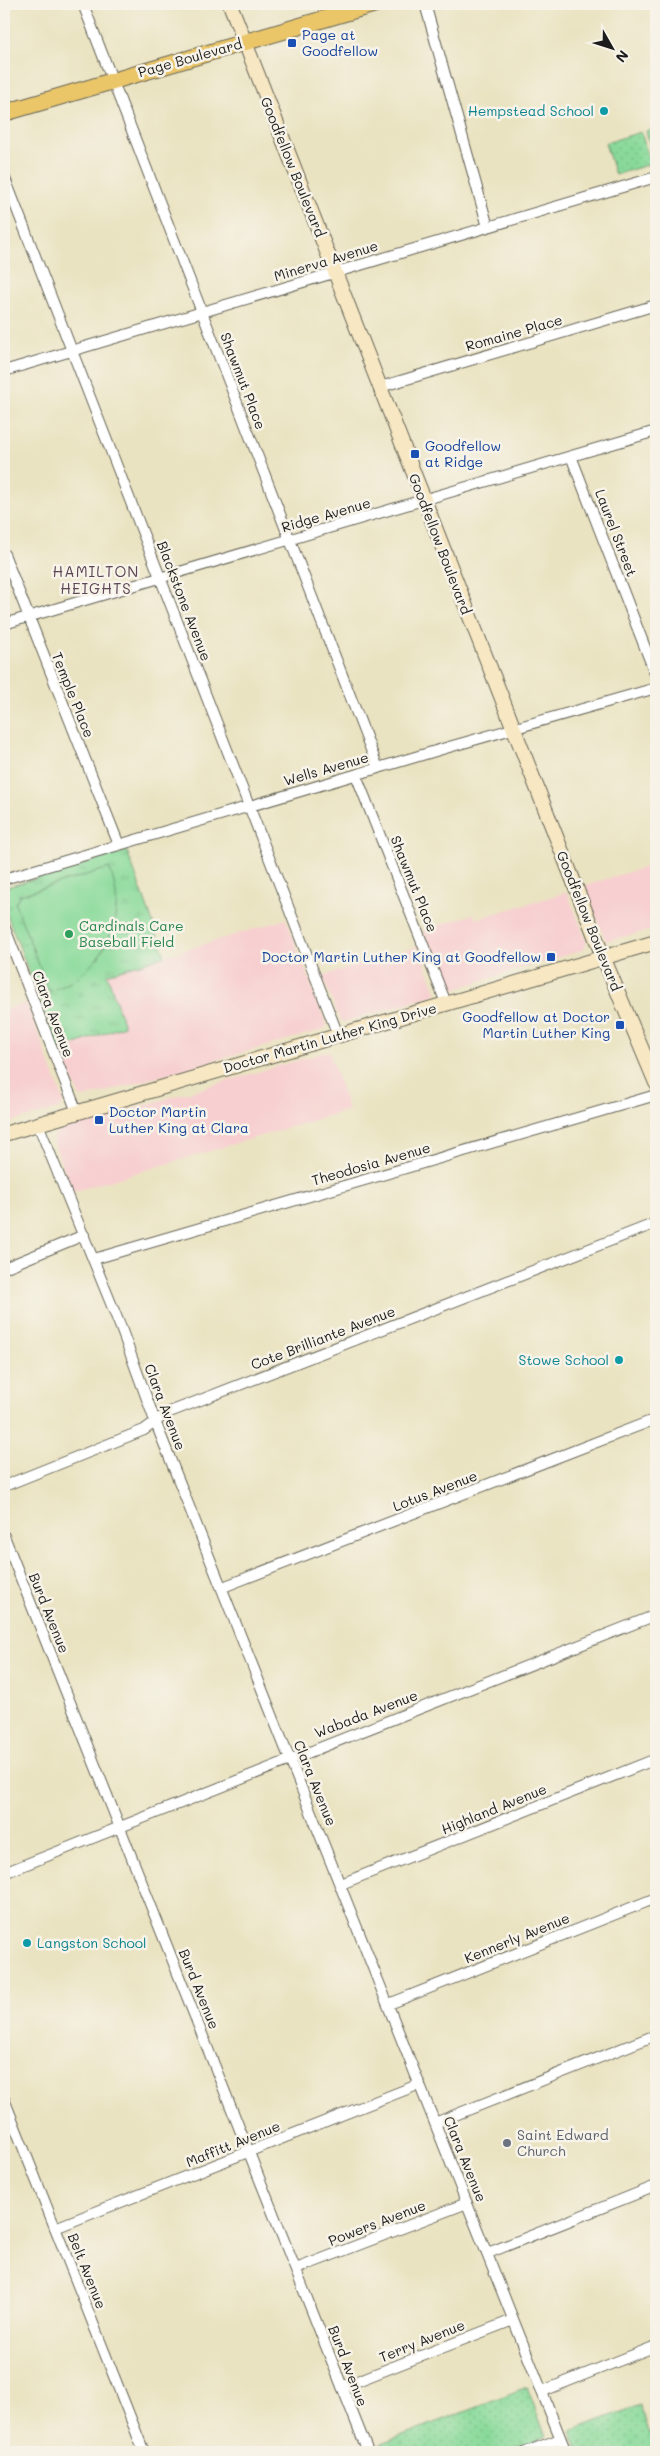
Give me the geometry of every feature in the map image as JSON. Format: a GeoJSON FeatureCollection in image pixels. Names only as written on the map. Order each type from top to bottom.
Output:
{"type":"FeatureCollection","features":[{"type":"Feature","properties":{"kind":"main road","name":"Goodfellow Boulevard"},"geometry":{"type":"LineString","coordinates":[[230,4],[380,386],[422,500],[604,959],[656,1083]]}},
{"type":"Feature","properties":{"kind":"main road","name":"Page Boulevard"},"geometry":{"type":"LineString","coordinates":[[4,113],[375,4]]}},
{"type":"Feature","properties":{"kind":"main road","name":"Doctor Martin Luther King Drive"},"geometry":{"type":"LineString","coordinates":[[4,1134],[446,1003],[604,959],[656,942]]}},
{"type":"Feature","properties":{"kind":"street","name":"Shawmut Place"},"geometry":{"type":"LineString","coordinates":[[82,4],[378,768]]}},
{"type":"Feature","properties":{"kind":"street"},"geometry":{"type":"LineString","coordinates":[[424,4],[488,226]]}},
{"type":"Feature","properties":{"kind":"street","name":"Blackstone Avenue"},"geometry":{"type":"LineString","coordinates":[[4,176],[338,1035]]}},
{"type":"Feature","properties":{"kind":"street","name":"Minerva Avenue"},"geometry":{"type":"LineString","coordinates":[[4,371],[202,314],[335,272],[656,177]]}},
{"type":"Feature","properties":{"kind":"street","name":"Romaine Place"},"geometry":{"type":"LineString","coordinates":[[380,386],[656,305]]}},
{"type":"Feature","properties":{"kind":"street","name":"Ridge Avenue"},"geometry":{"type":"LineString","coordinates":[[4,624],[656,431]]}},
{"type":"Feature","properties":{"kind":"street","name":"Laurel Street"},"geometry":{"type":"LineString","coordinates":[[572,456],[656,676]]}},
{"type":"Feature","properties":{"kind":"street","name":"Temple Place"},"geometry":{"type":"LineString","coordinates":[[4,554],[119,845]]}},
{"type":"Feature","properties":{"kind":"street","name":"Wells Avenue"},"geometry":{"type":"LineString","coordinates":[[4,879],[656,688]]}},
{"type":"Feature","properties":{"kind":"street","name":"Shawmut Place"},"geometry":{"type":"LineString","coordinates":[[356,775],[446,1003]]}},
{"type":"Feature","properties":{"kind":"street","name":"Clara Avenue"},"geometry":{"type":"LineString","coordinates":[[4,926],[77,1112]]}},
{"type":"Feature","properties":{"kind":"street","name":"Theodosia Avenue"},"geometry":{"type":"LineString","coordinates":[[94,1259],[656,1095]]}},
{"type":"Feature","properties":{"kind":"street","name":"Clara Avenue"},"geometry":{"type":"LineString","coordinates":[[38,1124],[94,1259],[155,1421],[566,2452]]}},
{"type":"Feature","properties":{"kind":"street","name":"Cote Brilliante Avenue"},"geometry":{"type":"LineString","coordinates":[[4,1486],[144,1430],[167,1413],[656,1222]]}},
{"type":"Feature","properties":{"kind":"street"},"geometry":{"type":"LineString","coordinates":[[4,1268],[84,1235]]}},
{"type":"Feature","properties":{"kind":"street","name":"Lotus Avenue"},"geometry":{"type":"LineString","coordinates":[[223,1588],[656,1419]]}},
{"type":"Feature","properties":{"kind":"street","name":"Burd Avenue"},"geometry":{"type":"LineString","coordinates":[[4,1536],[368,2452]]}},
{"type":"Feature","properties":{"kind":"street","name":"Wabada Avenue"},"geometry":{"type":"LineString","coordinates":[[4,1874],[290,1758],[656,1615]]}},
{"type":"Feature","properties":{"kind":"street","name":"Highland Avenue"},"geometry":{"type":"LineString","coordinates":[[341,1884],[656,1759]]}},
{"type":"Feature","properties":{"kind":"street","name":"Kennerly Avenue"},"geometry":{"type":"LineString","coordinates":[[389,2004],[656,1898]]}},
{"type":"Feature","properties":{"kind":"street"},"geometry":{"type":"LineString","coordinates":[[435,2123],[656,2035]]}},
{"type":"Feature","properties":{"kind":"street","name":"Maffitt Avenue"},"geometry":{"type":"LineString","coordinates":[[55,2228],[420,2084]]}},
{"type":"Feature","properties":{"kind":"street","name":"Belt Avenue"},"geometry":{"type":"LineString","coordinates":[[4,2100],[144,2452]]}},
{"type":"Feature","properties":{"kind":"street"},"geometry":{"type":"LineString","coordinates":[[488,2253],[656,2186]]}},
{"type":"Feature","properties":{"kind":"street","name":"Powers Avenue"},"geometry":{"type":"LineString","coordinates":[[296,2269],[467,2203]]}},
{"type":"Feature","properties":{"kind":"street","name":"Terry Avenue"},"geometry":{"type":"LineString","coordinates":[[342,2388],[513,2320]]}},
{"type":"Feature","properties":{"kind":"street"},"geometry":{"type":"LineString","coordinates":[[543,2391],[656,2346]]}},
{"type":"Feature","properties":{"kind":"street"},"geometry":{"type":"LineString","coordinates":[[526,2452],[560,2439]]}},
{"type":"Feature","properties":{"kind":"shaded area"},"geometry":{"type":"Polygon","coordinates":[[[656,864],[656,929],[606,941],[583,886],[656,864]]]}},
{"type":"Feature","properties":{"kind":"shaded area"},"geometry":{"type":"Polygon","coordinates":[[[567,892],[587,942],[583,950],[451,990],[447,988],[423,930],[474,914],[476,919],[567,892]]]}},
{"type":"Feature","properties":{"kind":"shaded area"},"geometry":{"type":"Polygon","coordinates":[[[286,919],[326,1027],[322,1030],[84,1098],[80,1097],[59,1050],[124,1026],[107,974],[286,919]]]}},
{"type":"Feature","properties":{"kind":"shaded area"},"geometry":{"type":"Polygon","coordinates":[[[418,946],[436,991],[435,995],[344,1022],[340,1020],[322,976],[418,946]]]}},
{"type":"Feature","properties":{"kind":"shaded area"},"geometry":{"type":"Polygon","coordinates":[[[27,1003],[64,1102],[58,1109],[4,1124],[4,1010],[27,1003]]]}},
{"type":"Feature","properties":{"kind":"shaded area"},"geometry":{"type":"Polygon","coordinates":[[[329,1051],[348,1110],[72,1192],[52,1138],[57,1131],[329,1051]]]}},
{"type":"Feature","properties":{"kind":"green space"},"geometry":{"type":"Polygon","coordinates":[[[656,128],[656,163],[655,163],[646,131],[656,128]]]}},
{"type":"Feature","properties":{"kind":"green space"},"geometry":{"type":"Polygon","coordinates":[[[641,132],[650,164],[615,175],[605,143],[641,132]]]}},
{"type":"Feature","properties":{"kind":"green space"},"geometry":{"type":"Polygon","coordinates":[[[127,851],[165,956],[107,974],[124,1026],[59,1050],[4,907],[4,888],[127,851]]]}},
{"type":"Feature","properties":{"kind":"green space","name":"Cardinals Care Baseball Field"},"geometry":{"type":"Polygon","coordinates":[[[109,868],[115,887],[116,906],[113,925],[107,943],[97,959],[83,972],[67,983],[49,991],[15,903],[20,895],[109,868]]]}},
{"type":"Feature","properties":{"kind":"green space"},"geometry":{"type":"Polygon","coordinates":[[[527,2387],[546,2437],[508,2452],[380,2452],[377,2445],[527,2387]]]}},
{"type":"Feature","properties":{"kind":"green space"},"geometry":{"type":"Polygon","coordinates":[[[640,2405],[656,2452],[579,2452],[571,2431],[640,2405]]]}},
{"type":"Feature","properties":{"kind":"place","name":"Page at Goodfellow"},"geometry":{"type":"Point","coordinates":[292,43]}},
{"type":"Feature","properties":{"kind":"place","name":"Hempstead School"},"geometry":{"type":"Point","coordinates":[604,111]}},
{"type":"Feature","properties":{"kind":"place","name":"Goodfellow at Ridge"},"geometry":{"type":"Point","coordinates":[415,454]}},
{"type":"Feature","properties":{"kind":"place","name":"Cardinals Care Baseball Field"},"geometry":{"type":"Point","coordinates":[69,934]}},
{"type":"Feature","properties":{"kind":"place","name":"Doctor Martin Luther King at Goodfellow"},"geometry":{"type":"Point","coordinates":[551,957]}},
{"type":"Feature","properties":{"kind":"place","name":"Goodfellow at Doctor Martin Luther King"},"geometry":{"type":"Point","coordinates":[620,1025]}},
{"type":"Feature","properties":{"kind":"place","name":"Doctor Martin Luther King at Clara"},"geometry":{"type":"Point","coordinates":[99,1120]}},
{"type":"Feature","properties":{"kind":"place","name":"Stowe School"},"geometry":{"type":"Point","coordinates":[619,1360]}},
{"type":"Feature","properties":{"kind":"place","name":"Langston School"},"geometry":{"type":"Point","coordinates":[27,1943]}},
{"type":"Feature","properties":{"kind":"place","name":"Saint Edward Church"},"geometry":{"type":"Point","coordinates":[507,2143]}},
{"type":"Feature","properties":{"kind":"district","name":"HAMILTON HEIGHTS"},"geometry":{"type":"Point","coordinates":[96,580]}}]}
